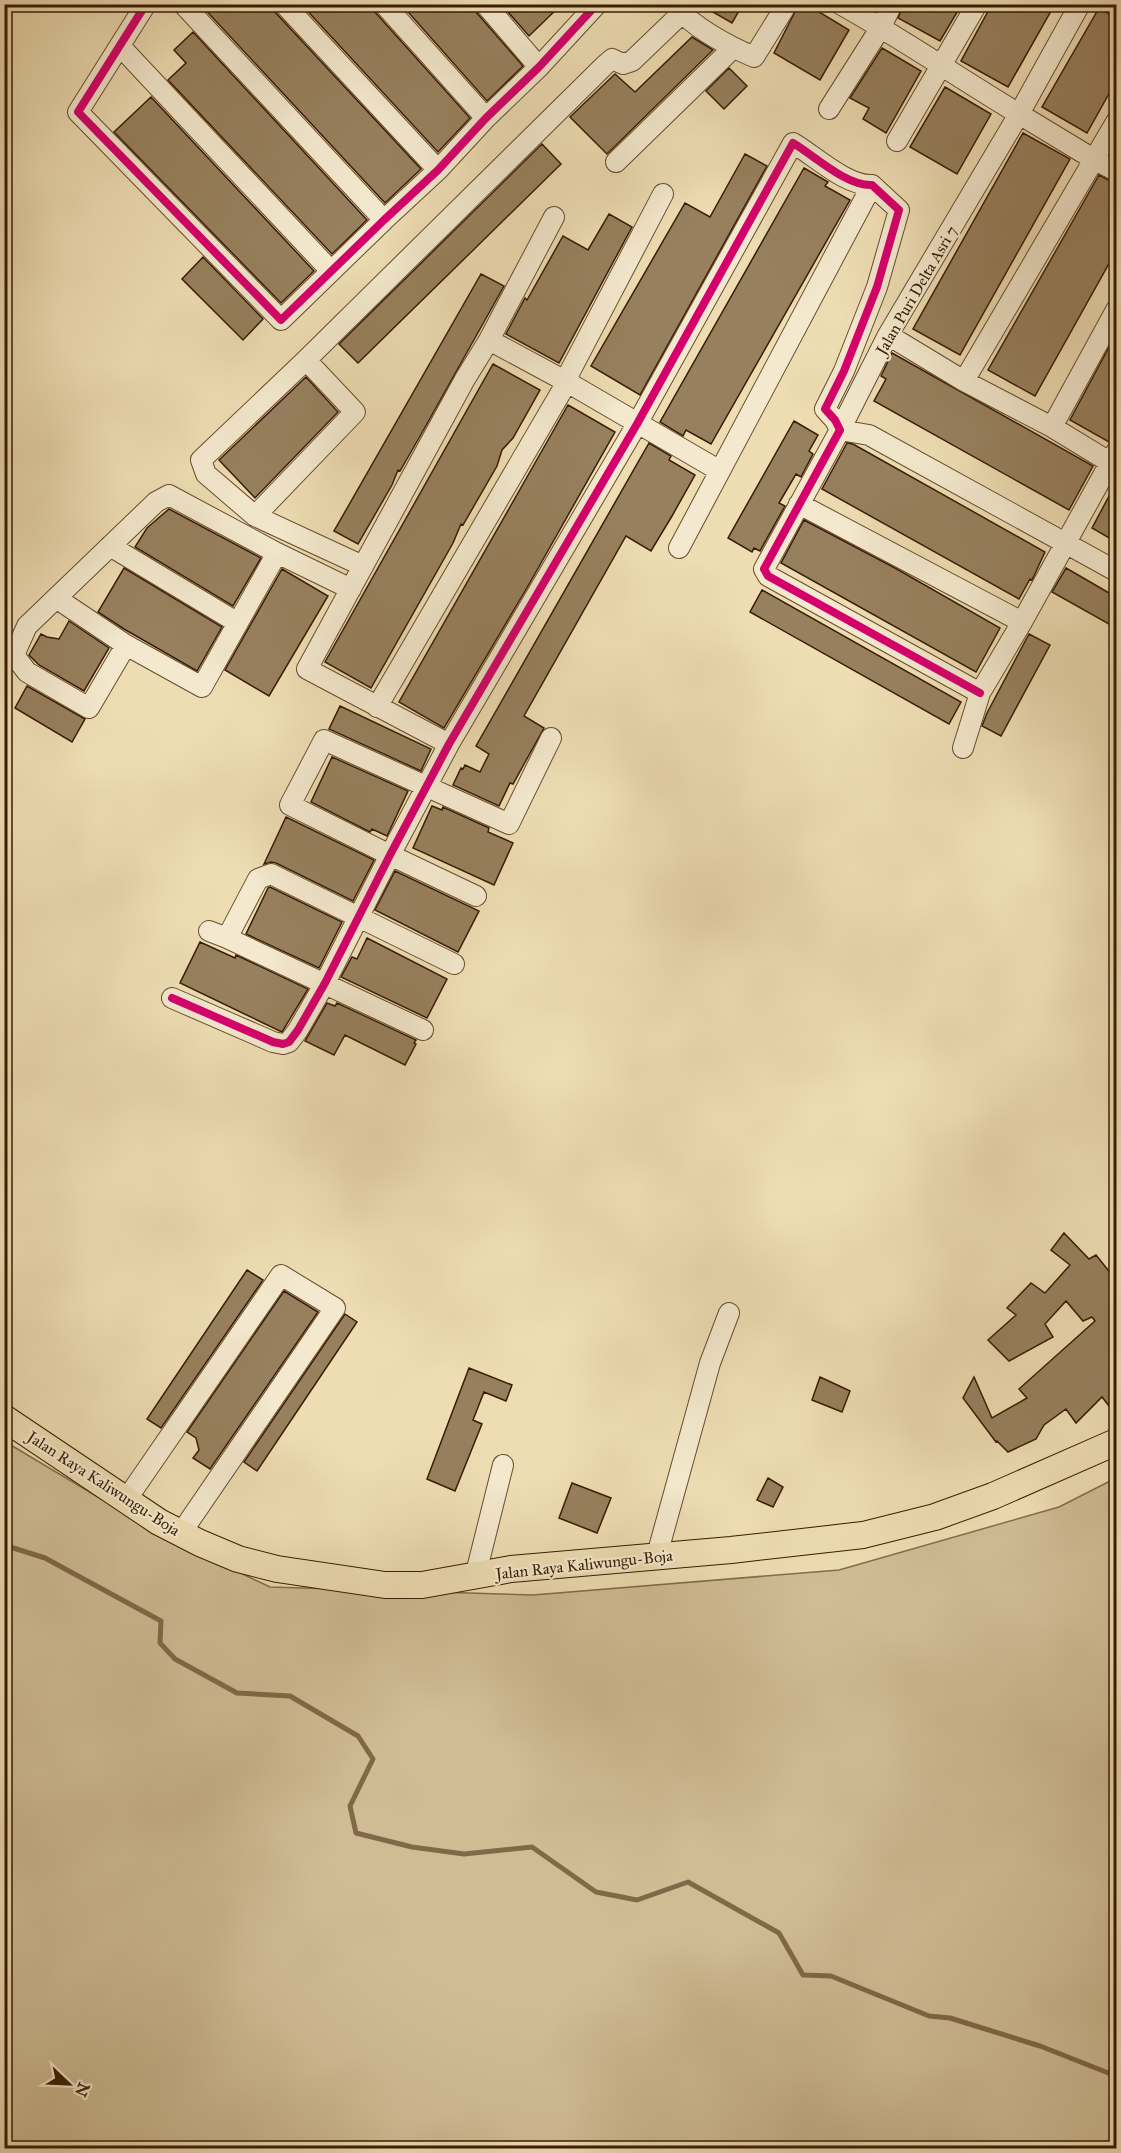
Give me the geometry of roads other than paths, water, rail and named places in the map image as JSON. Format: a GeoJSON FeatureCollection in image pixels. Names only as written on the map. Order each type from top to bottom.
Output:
{"type":"FeatureCollection","features":[{"type":"Feature","properties":{"kind":"main road","name":"Jalan Raya Kaliwungu-Boja"},"geometry":{"type":"LineString","coordinates":[[4,1418],[126,1500],[181,1533],[238,1559],[277,1569],[386,1585],[423,1585],[511,1569],[841,1538],[935,1517],[993,1496],[1116,1442]]}},
{"type":"Feature","properties":{"kind":"street"},"geometry":{"type":"LineString","coordinates":[[146,4],[78,112],[281,320],[331,270],[438,171],[486,118],[539,66],[592,6]]}},
{"type":"Feature","properties":{"kind":"street"},"geometry":{"type":"LineString","coordinates":[[183,4],[384,220]]}},
{"type":"Feature","properties":{"kind":"street"},"geometry":{"type":"LineString","coordinates":[[284,4],[438,171]]}},
{"type":"Feature","properties":{"kind":"street"},"geometry":{"type":"LineString","coordinates":[[384,4],[486,118]]}},
{"type":"Feature","properties":{"kind":"street"},"geometry":{"type":"LineString","coordinates":[[485,4],[539,66]]}},
{"type":"Feature","properties":{"kind":"street"},"geometry":{"type":"LineString","coordinates":[[363,566],[255,516],[206,474],[201,460],[306,360],[604,65],[612,59],[623,64],[632,61],[677,9],[733,48],[754,57],[787,4]]}},
{"type":"Feature","properties":{"kind":"street"},"geometry":{"type":"LineString","coordinates":[[840,4],[881,27],[1018,114],[1116,171]]}},
{"type":"Feature","properties":{"kind":"street"},"geometry":{"type":"LineString","coordinates":[[829,109],[881,27],[892,4]]}},
{"type":"Feature","properties":{"kind":"street"},"geometry":{"type":"LineString","coordinates":[[897,141],[977,4]]}},
{"type":"Feature","properties":{"kind":"street","name":"Jalan Puri Delta Asri 7"},"geometry":{"type":"LineString","coordinates":[[980,693],[768,576],[764,569],[840,430],[888,335],[1080,4]]}},
{"type":"Feature","properties":{"kind":"street"},"geometry":{"type":"LineString","coordinates":[[120,46],[331,270]]}},
{"type":"Feature","properties":{"kind":"street"},"geometry":{"type":"LineString","coordinates":[[616,162],[733,48]]}},
{"type":"Feature","properties":{"kind":"street"},"geometry":{"type":"LineString","coordinates":[[963,381],[1116,122]]}},
{"type":"Feature","properties":{"kind":"street"},"geometry":{"type":"LineString","coordinates":[[172,998],[273,1042],[283,1044],[293,1039],[325,983],[449,744],[637,424],[793,143],[822,161],[834,172],[862,185],[872,185],[899,210],[877,287],[844,371],[825,409],[840,430],[868,435],[1116,572]]}},
{"type":"Feature","properties":{"kind":"street"},"geometry":{"type":"LineString","coordinates":[[679,548],[872,185]]}},
{"type":"Feature","properties":{"kind":"street"},"geometry":{"type":"LineString","coordinates":[[377,707],[566,381],[663,194]]}},
{"type":"Feature","properties":{"kind":"street"},"geometry":{"type":"LineString","coordinates":[[449,744],[307,669],[465,379],[489,340],[554,217]]}},
{"type":"Feature","properties":{"kind":"street"},"geometry":{"type":"LineString","coordinates":[[1052,427],[1116,310]]}},
{"type":"Feature","properties":{"kind":"street"},"geometry":{"type":"LineString","coordinates":[[888,335],[963,381],[1114,460],[980,693],[963,748]]}},
{"type":"Feature","properties":{"kind":"street"},"geometry":{"type":"LineString","coordinates":[[489,340],[566,381],[720,471]]}},
{"type":"Feature","properties":{"kind":"street"},"geometry":{"type":"LineString","coordinates":[[255,516],[355,412],[306,360]]}},
{"type":"Feature","properties":{"kind":"street"},"geometry":{"type":"LineString","coordinates":[[126,645],[89,708],[27,672],[14,655],[27,626],[156,502],[169,495],[277,553],[351,589]]}},
{"type":"Feature","properties":{"kind":"street"},"geometry":{"type":"LineString","coordinates":[[799,504],[1022,622]]}},
{"type":"Feature","properties":{"kind":"street"},"geometry":{"type":"LineString","coordinates":[[110,546],[238,623]]}},
{"type":"Feature","properties":{"kind":"street"},"geometry":{"type":"LineString","coordinates":[[56,598],[126,645],[202,687],[277,553]]}},
{"type":"Feature","properties":{"kind":"street"},"geometry":{"type":"LineString","coordinates":[[476,896],[290,805],[324,740],[509,824],[551,738]]}},
{"type":"Feature","properties":{"kind":"street"},"geometry":{"type":"LineString","coordinates":[[227,938],[258,879],[271,874],[453,964]]}},
{"type":"Feature","properties":{"kind":"street"},"geometry":{"type":"LineString","coordinates":[[209,931],[423,1030]]}},
{"type":"Feature","properties":{"kind":"street"},"geometry":{"type":"LineString","coordinates":[[126,1500],[281,1275],[334,1308],[181,1533]]}},
{"type":"Feature","properties":{"kind":"street"},"geometry":{"type":"LineString","coordinates":[[657,1555],[710,1363],[729,1313]]}},
{"type":"Feature","properties":{"kind":"street"},"geometry":{"type":"LineString","coordinates":[[475,1577],[503,1465]]}},
{"type":"Feature","properties":{"kind":"waterway"},"geometry":{"type":"LineString","coordinates":[[4,1545],[45,1558],[161,1621],[160,1643],[175,1659],[237,1693],[290,1696],[358,1736],[373,1759],[350,1806],[356,1833],[412,1847],[464,1854],[532,1847],[596,1892],[637,1900],[688,1882],[779,1933],[803,1975],[831,1976],[929,2016],[950,2018],[1040,2046],[1116,2076]]}}]}
